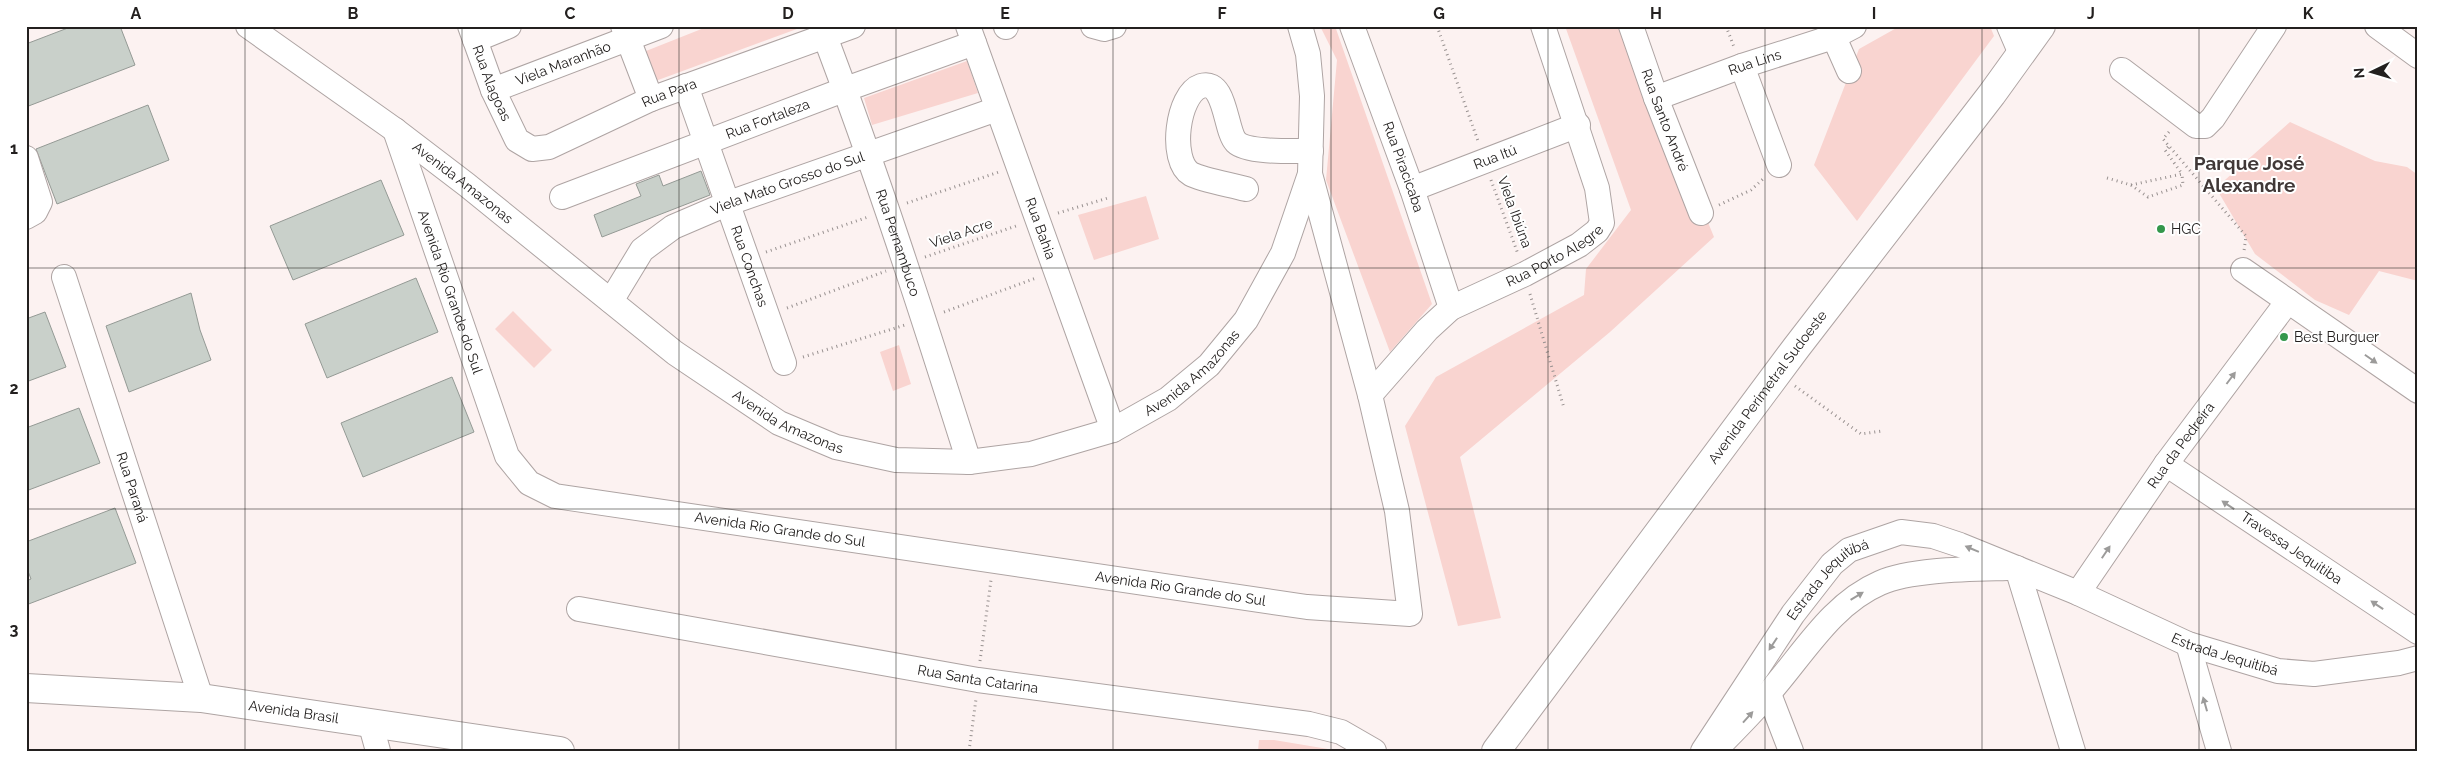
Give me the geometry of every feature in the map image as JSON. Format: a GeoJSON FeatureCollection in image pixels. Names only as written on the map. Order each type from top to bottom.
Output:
{"type":"FeatureCollection","features":[{"type":"Feature","properties":{"kind":"main road","name":"Avenida Perimetral Sudoeste"},"geometry":{"type":"LineString","coordinates":[[1496,751],[1796,348],[2041,26]]}},
{"type":"Feature","properties":{"kind":"main road","name":"Avenida Brasil"},"geometry":{"type":"LineString","coordinates":[[26,688],[201,698],[560,751]]}},
{"type":"Feature","properties":{"kind":"street"},"geometry":{"type":"LineString","coordinates":[[472,33],[509,26]]}},
{"type":"Feature","properties":{"kind":"street","name":"Viela Maranhão"},"geometry":{"type":"LineString","coordinates":[[493,90],[625,33],[661,26]]}},
{"type":"Feature","properties":{"kind":"street","name":"Rua Para"},"geometry":{"type":"LineString","coordinates":[[517,140],[532,150],[549,147],[651,99],[824,32],[853,26]]}},
{"type":"Feature","properties":{"kind":"street"},"geometry":{"type":"LineString","coordinates":[[1093,26],[1104,29],[1114,26]]}},
{"type":"Feature","properties":{"kind":"street","name":"Avenida Amazonas"},"geometry":{"type":"LineString","coordinates":[[1300,26],[1308,54],[1312,96],[1311,163],[1370,394],[1397,511],[1410,614]]}},
{"type":"Feature","properties":{"kind":"street","name":"Rua Piracicaba"},"geometry":{"type":"LineString","coordinates":[[1352,26],[1412,189],[1452,308]]}},
{"type":"Feature","properties":{"kind":"street","name":"Rua Porto Alegre"},"geometry":{"type":"LineString","coordinates":[[1370,394],[1421,336],[1452,308],[1525,274],[1579,245],[1597,231],[1602,223],[1597,188],[1578,125],[1543,26]]}},
{"type":"Feature","properties":{"kind":"street","name":"Rua Santo André"},"geometry":{"type":"LineString","coordinates":[[1631,26],[1656,98],[1701,213]]}},
{"type":"Feature","properties":{"kind":"street"},"geometry":{"type":"LineString","coordinates":[[2009,26],[2021,54]]}},
{"type":"Feature","properties":{"kind":"street"},"geometry":{"type":"LineString","coordinates":[[2122,70],[2196,126],[2205,126],[2213,118],[2274,26]]}},
{"type":"Feature","properties":{"kind":"street"},"geometry":{"type":"LineString","coordinates":[[2377,26],[2418,56]]}},
{"type":"Feature","properties":{"kind":"street","name":"Avenida Amazonas"},"geometry":{"type":"LineString","coordinates":[[253,28],[395,130],[467,185],[675,353],[779,423],[836,447],[896,460],[969,462],[1031,454],[1113,430],[1168,399],[1209,365],[1246,320],[1283,253],[1311,163]]}},
{"type":"Feature","properties":{"kind":"street"},"geometry":{"type":"LineString","coordinates":[[1839,30],[1849,71]]}},
{"type":"Feature","properties":{"kind":"street","name":"Rua Lins"},"geometry":{"type":"LineString","coordinates":[[1656,98],[1839,30]]}},
{"type":"Feature","properties":{"kind":"street","name":"Rua Pernambuco"},"geometry":{"type":"LineString","coordinates":[[824,32],[846,89],[969,462]]}},
{"type":"Feature","properties":{"kind":"street","name":"Rua Alagoas"},"geometry":{"type":"LineString","coordinates":[[472,33],[493,90],[517,140]]}},
{"type":"Feature","properties":{"kind":"street"},"geometry":{"type":"LineString","coordinates":[[625,33],[651,99]]}},
{"type":"Feature","properties":{"kind":"street","name":"Rua Fortaleza"},"geometry":{"type":"LineString","coordinates":[[562,197],[846,89],[971,35]]}},
{"type":"Feature","properties":{"kind":"street","name":"Rua Bahia"},"geometry":{"type":"LineString","coordinates":[[971,35],[1113,430]]}},
{"type":"Feature","properties":{"kind":"street"},"geometry":{"type":"LineString","coordinates":[[1742,66],[1779,165]]}},
{"type":"Feature","properties":{"kind":"street","name":"Rua Conchas"},"geometry":{"type":"LineString","coordinates":[[686,86],[705,144],[729,203],[784,363]]}},
{"type":"Feature","properties":{"kind":"street"},"geometry":{"type":"LineString","coordinates":[[1246,189],[1191,174],[1184,167],[1180,158],[1179,134],[1182,108],[1191,92],[1202,86],[1212,87],[1219,93],[1236,142],[1245,148],[1311,163]]}},
{"type":"Feature","properties":{"kind":"street","name":"Viela Mato Grosso do Sul"},"geometry":{"type":"LineString","coordinates":[[611,301],[642,250],[672,227],[729,203],[868,156],[997,109]]}},
{"type":"Feature","properties":{"kind":"street","name":"Rua Itú"},"geometry":{"type":"LineString","coordinates":[[1412,189],[1578,125]]}},
{"type":"Feature","properties":{"kind":"street","name":"Avenida Rio Grande do Sul"},"geometry":{"type":"LineString","coordinates":[[395,130],[507,456],[529,483],[555,496],[1307,606],[1410,614]]}},
{"type":"Feature","properties":{"kind":"street"},"geometry":{"type":"LineString","coordinates":[[26,158],[40,202],[35,212],[26,217]]}},
{"type":"Feature","properties":{"kind":"street"},"geometry":{"type":"LineString","coordinates":[[2243,270],[2418,391]]}},
{"type":"Feature","properties":{"kind":"street","name":"Rua Paraná"},"geometry":{"type":"LineString","coordinates":[[64,277],[201,698]]}},
{"type":"Feature","properties":{"kind":"street","name":"Rua da Pedreira"},"geometry":{"type":"LineString","coordinates":[[2078,593],[2166,464],[2288,301]]}},
{"type":"Feature","properties":{"kind":"street","name":"Travessa Jequitiba"},"geometry":{"type":"LineString","coordinates":[[2166,464],[2418,632]]}},
{"type":"Feature","properties":{"kind":"street","name":"Estrada Jequitibá"},"geometry":{"type":"LineString","coordinates":[[1703,751],[1817,581],[1832,564],[1849,550],[1901,532],[1933,536],[1960,545],[2078,593],[2188,644],[2278,671],[2314,674],[2399,664],[2418,658]]}},
{"type":"Feature","properties":{"kind":"street"},"geometry":{"type":"LineString","coordinates":[[2017,568],[2073,751]]}},
{"type":"Feature","properties":{"kind":"street","name":"Estrada Jequitibá"},"geometry":{"type":"LineString","coordinates":[[1714,751],[1769,694],[1821,630],[1850,600],[1880,582],[1930,573],[2017,568]]}},
{"type":"Feature","properties":{"kind":"street","name":"Rua Santa Catarina"},"geometry":{"type":"LineString","coordinates":[[580,609],[978,680],[1309,724],[1341,732],[1374,751]]}},
{"type":"Feature","properties":{"kind":"street"},"geometry":{"type":"LineString","coordinates":[[2188,644],[2219,751]]}},
{"type":"Feature","properties":{"kind":"street"},"geometry":{"type":"LineString","coordinates":[[1769,694],[1790,751]]}},
{"type":"Feature","properties":{"kind":"street"},"geometry":{"type":"LineString","coordinates":[[370,722],[378,751]]}},
{"type":"Feature","properties":{"kind":"path","name":"Viela Ibiúna"},"geometry":{"type":"LineString","coordinates":[[1437,26],[1525,274],[1564,408]]}},
{"type":"Feature","properties":{"kind":"path"},"geometry":{"type":"LineString","coordinates":[[2175,126],[2163,139],[2246,236],[2243,270]]}},
{"type":"Feature","properties":{"kind":"path"},"geometry":{"type":"LineString","coordinates":[[2108,178],[2131,185],[2148,197],[2183,185],[2182,174],[2165,150],[2169,146]]}},
{"type":"Feature","properties":{"kind":"path"},"geometry":{"type":"LineString","coordinates":[[1701,213],[1751,190],[1779,165]]}},
{"type":"Feature","properties":{"kind":"path"},"geometry":{"type":"LineString","coordinates":[[2131,185],[2182,174]]}},
{"type":"Feature","properties":{"kind":"path","name":"Viela Acre"},"geometry":{"type":"LineString","coordinates":[[767,315],[905,264],[1037,219],[1108,198]]}},
{"type":"Feature","properties":{"kind":"path"},"geometry":{"type":"LineString","coordinates":[[1788,381],[1860,434],[1882,431]]}},
{"type":"Feature","properties":{"kind":"path"},"geometry":{"type":"LineString","coordinates":[[969,751],[994,560]]}},
{"type":"Feature","properties":{"kind":"shaded area"},"geometry":{"type":"Polygon","coordinates":[[[709,26],[805,26],[650,83],[641,53],[709,26]]]}},
{"type":"Feature","properties":{"kind":"shaded area"},"geometry":{"type":"Polygon","coordinates":[[[1320,26],[1335,26],[1432,304],[1390,352],[1326,180],[1337,60],[1320,26]]]}},
{"type":"Feature","properties":{"kind":"shaded area"},"geometry":{"type":"Polygon","coordinates":[[[1565,26],[1627,26],[1714,237],[1610,332],[1460,457],[1501,618],[1458,626],[1405,426],[1436,377],[1584,295],[1586,269],[1631,210],[1565,26]]]}},
{"type":"Feature","properties":{"kind":"shaded area"},"geometry":{"type":"Polygon","coordinates":[[[1900,26],[1990,26],[1994,36],[1857,221],[1814,165],[1859,49],[1900,26]]]}},
{"type":"Feature","properties":{"kind":"shaded area"},"geometry":{"type":"Polygon","coordinates":[[[967,61],[978,93],[872,125],[864,98],[967,61]]]}},
{"type":"Feature","properties":{"kind":"shaded area"},"geometry":{"type":"Polygon","coordinates":[[[2290,122],[2375,161],[2407,167],[2418,175],[2418,281],[2379,271],[2349,315],[2315,300],[2255,254],[2216,188],[2290,122]]]}},
{"type":"Feature","properties":{"kind":"shaded area"},"geometry":{"type":"Polygon","coordinates":[[[1146,196],[1159,239],[1094,260],[1078,215],[1146,196]]]}},
{"type":"Feature","properties":{"kind":"shaded area"},"geometry":{"type":"Polygon","coordinates":[[[513,311],[552,350],[534,368],[495,329],[513,311]]]}},
{"type":"Feature","properties":{"kind":"shaded area"},"geometry":{"type":"Polygon","coordinates":[[[899,345],[911,384],[893,391],[880,352],[899,345]]]}},
{"type":"Feature","properties":{"kind":"shaded area"},"geometry":{"type":"Polygon","coordinates":[[[1259,740],[1274,740],[1340,751],[1258,751],[1259,740]]]}},
{"type":"Feature","properties":{"kind":"building"},"geometry":{"type":"Polygon","coordinates":[[[73,26],[120,26],[135,65],[26,107],[26,44],[73,26]]]}},
{"type":"Feature","properties":{"kind":"building"},"geometry":{"type":"Polygon","coordinates":[[[148,105],[169,160],[57,204],[36,149],[148,105]]]}},
{"type":"Feature","properties":{"kind":"building"},"geometry":{"type":"Polygon","coordinates":[[[701,171],[710,195],[602,237],[594,215],[641,196],[636,184],[659,175],[663,186],[701,171]]]}},
{"type":"Feature","properties":{"kind":"building"},"geometry":{"type":"Polygon","coordinates":[[[381,180],[404,235],[293,280],[270,226],[381,180]]]}},
{"type":"Feature","properties":{"kind":"building"},"geometry":{"type":"Polygon","coordinates":[[[416,278],[438,332],[327,378],[305,324],[416,278]]]}},
{"type":"Feature","properties":{"kind":"building"},"geometry":{"type":"Polygon","coordinates":[[[191,293],[200,330],[211,360],[129,392],[106,326],[191,293]]]}},
{"type":"Feature","properties":{"kind":"building"},"geometry":{"type":"Polygon","coordinates":[[[45,312],[66,367],[26,382],[26,319],[45,312]]]}},
{"type":"Feature","properties":{"kind":"building"},"geometry":{"type":"Polygon","coordinates":[[[452,377],[474,432],[363,477],[341,423],[452,377]]]}},
{"type":"Feature","properties":{"kind":"building"},"geometry":{"type":"Polygon","coordinates":[[[79,408],[100,463],[26,491],[26,428],[79,408]]]}},
{"type":"Feature","properties":{"kind":"building"},"geometry":{"type":"Polygon","coordinates":[[[115,508],[136,563],[26,605],[26,581],[31,579],[26,566],[26,542],[115,508]]]}},
{"type":"Feature","properties":{"kind":"place","name":"HGC"},"geometry":{"type":"Point","coordinates":[2161,229]}},
{"type":"Feature","properties":{"kind":"place","name":"Best Burguer"},"geometry":{"type":"Point","coordinates":[2284,337]}},
{"type":"Feature","properties":{"kind":"district","name":"Parque José Alexandre"},"geometry":{"type":"Point","coordinates":[2249,174]}}]}
